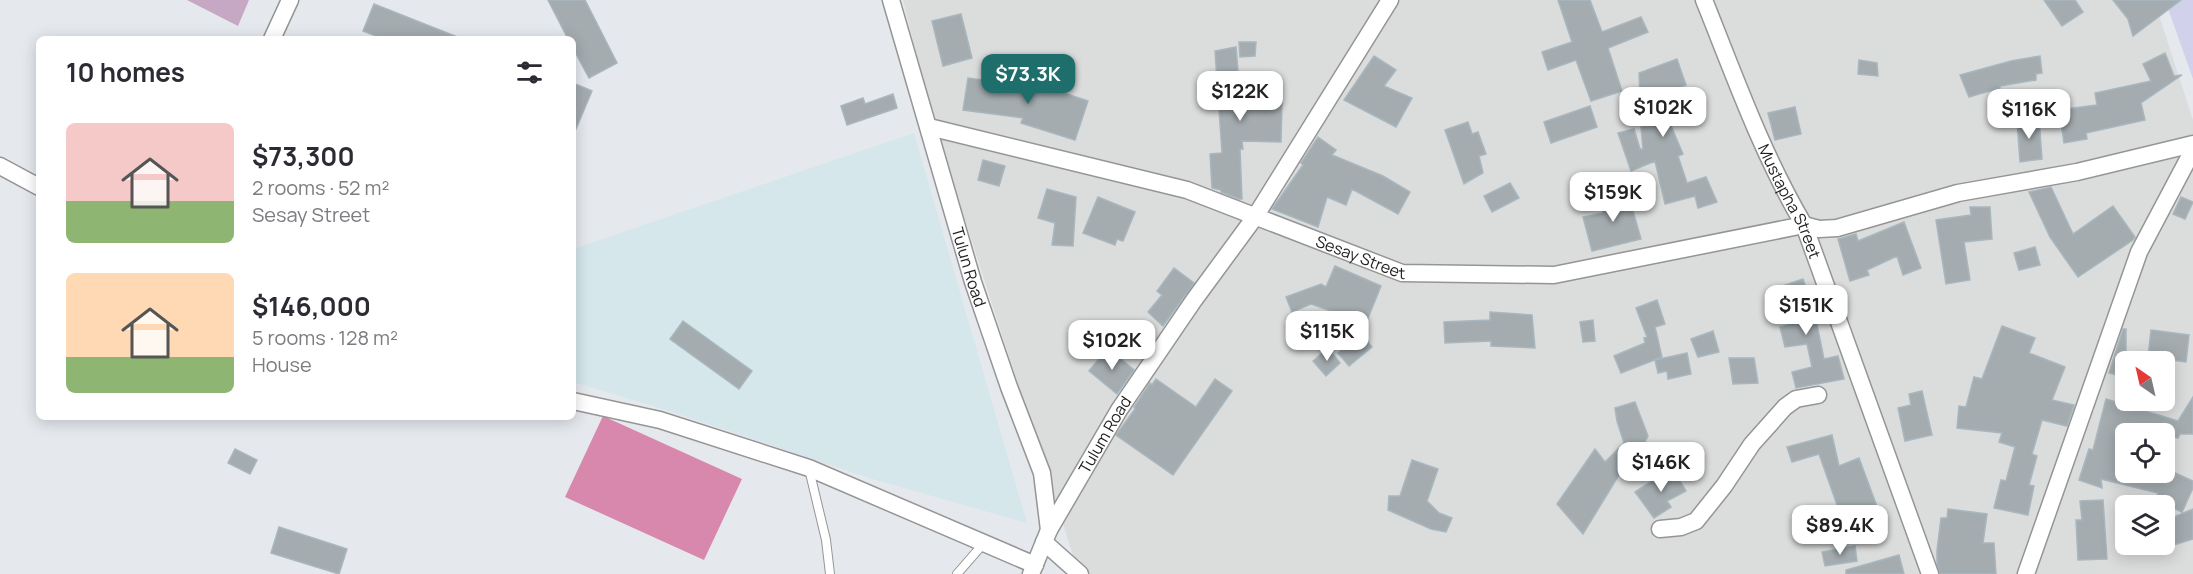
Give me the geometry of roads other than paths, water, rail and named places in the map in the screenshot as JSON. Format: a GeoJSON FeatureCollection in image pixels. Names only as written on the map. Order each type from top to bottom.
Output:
{"type":"FeatureCollection","features":[{"type":"Feature","properties":{"kind":"street"},"geometry":{"type":"LineString","coordinates":[[273,36],[290,0]]}},
{"type":"Feature","properties":{"kind":"street","name":"Tulun Road"},"geometry":{"type":"LineString","coordinates":[[891,0],[973,282],[1009,387],[1042,473],[1046,536]]}},
{"type":"Feature","properties":{"kind":"street","name":"Tulum Road"},"geometry":{"type":"LineString","coordinates":[[1033,570],[1046,536],[1119,410],[1194,300],[1256,217],[1390,0]]}},
{"type":"Feature","properties":{"kind":"street","name":"Mustapha Street"},"geometry":{"type":"LineString","coordinates":[[1704,0],[1760,142],[1780,185],[1804,225],[1930,574]]}},
{"type":"Feature","properties":{"kind":"street","name":"Sesay Street"},"geometry":{"type":"LineString","coordinates":[[929,127],[1187,190],[1402,273],[1554,275],[1804,225],[1819,229],[1836,228],[1958,193],[2077,172],[2193,144]]}},
{"type":"Feature","properties":{"kind":"street"},"geometry":{"type":"LineString","coordinates":[[2026,574],[2139,252],[2193,150]]}},
{"type":"Feature","properties":{"kind":"street"},"geometry":{"type":"LineString","coordinates":[[0,166],[36,185]]}},
{"type":"Feature","properties":{"kind":"street"},"geometry":{"type":"LineString","coordinates":[[1660,529],[1681,527],[1696,521],[1724,486],[1752,444],[1785,406],[1796,399],[1818,394]]}},
{"type":"Feature","properties":{"kind":"street"},"geometry":{"type":"LineString","coordinates":[[576,401],[660,420],[808,468],[984,543],[1033,570]]}},
{"type":"Feature","properties":{"kind":"street"},"geometry":{"type":"LineString","coordinates":[[1046,536],[1080,574]]}},
{"type":"Feature","properties":{"kind":"lane"},"geometry":{"type":"LineString","coordinates":[[808,468],[826,540],[830,574]]}},
{"type":"Feature","properties":{"kind":"lane"},"geometry":{"type":"LineString","coordinates":[[957,574],[984,543]]}}]}
